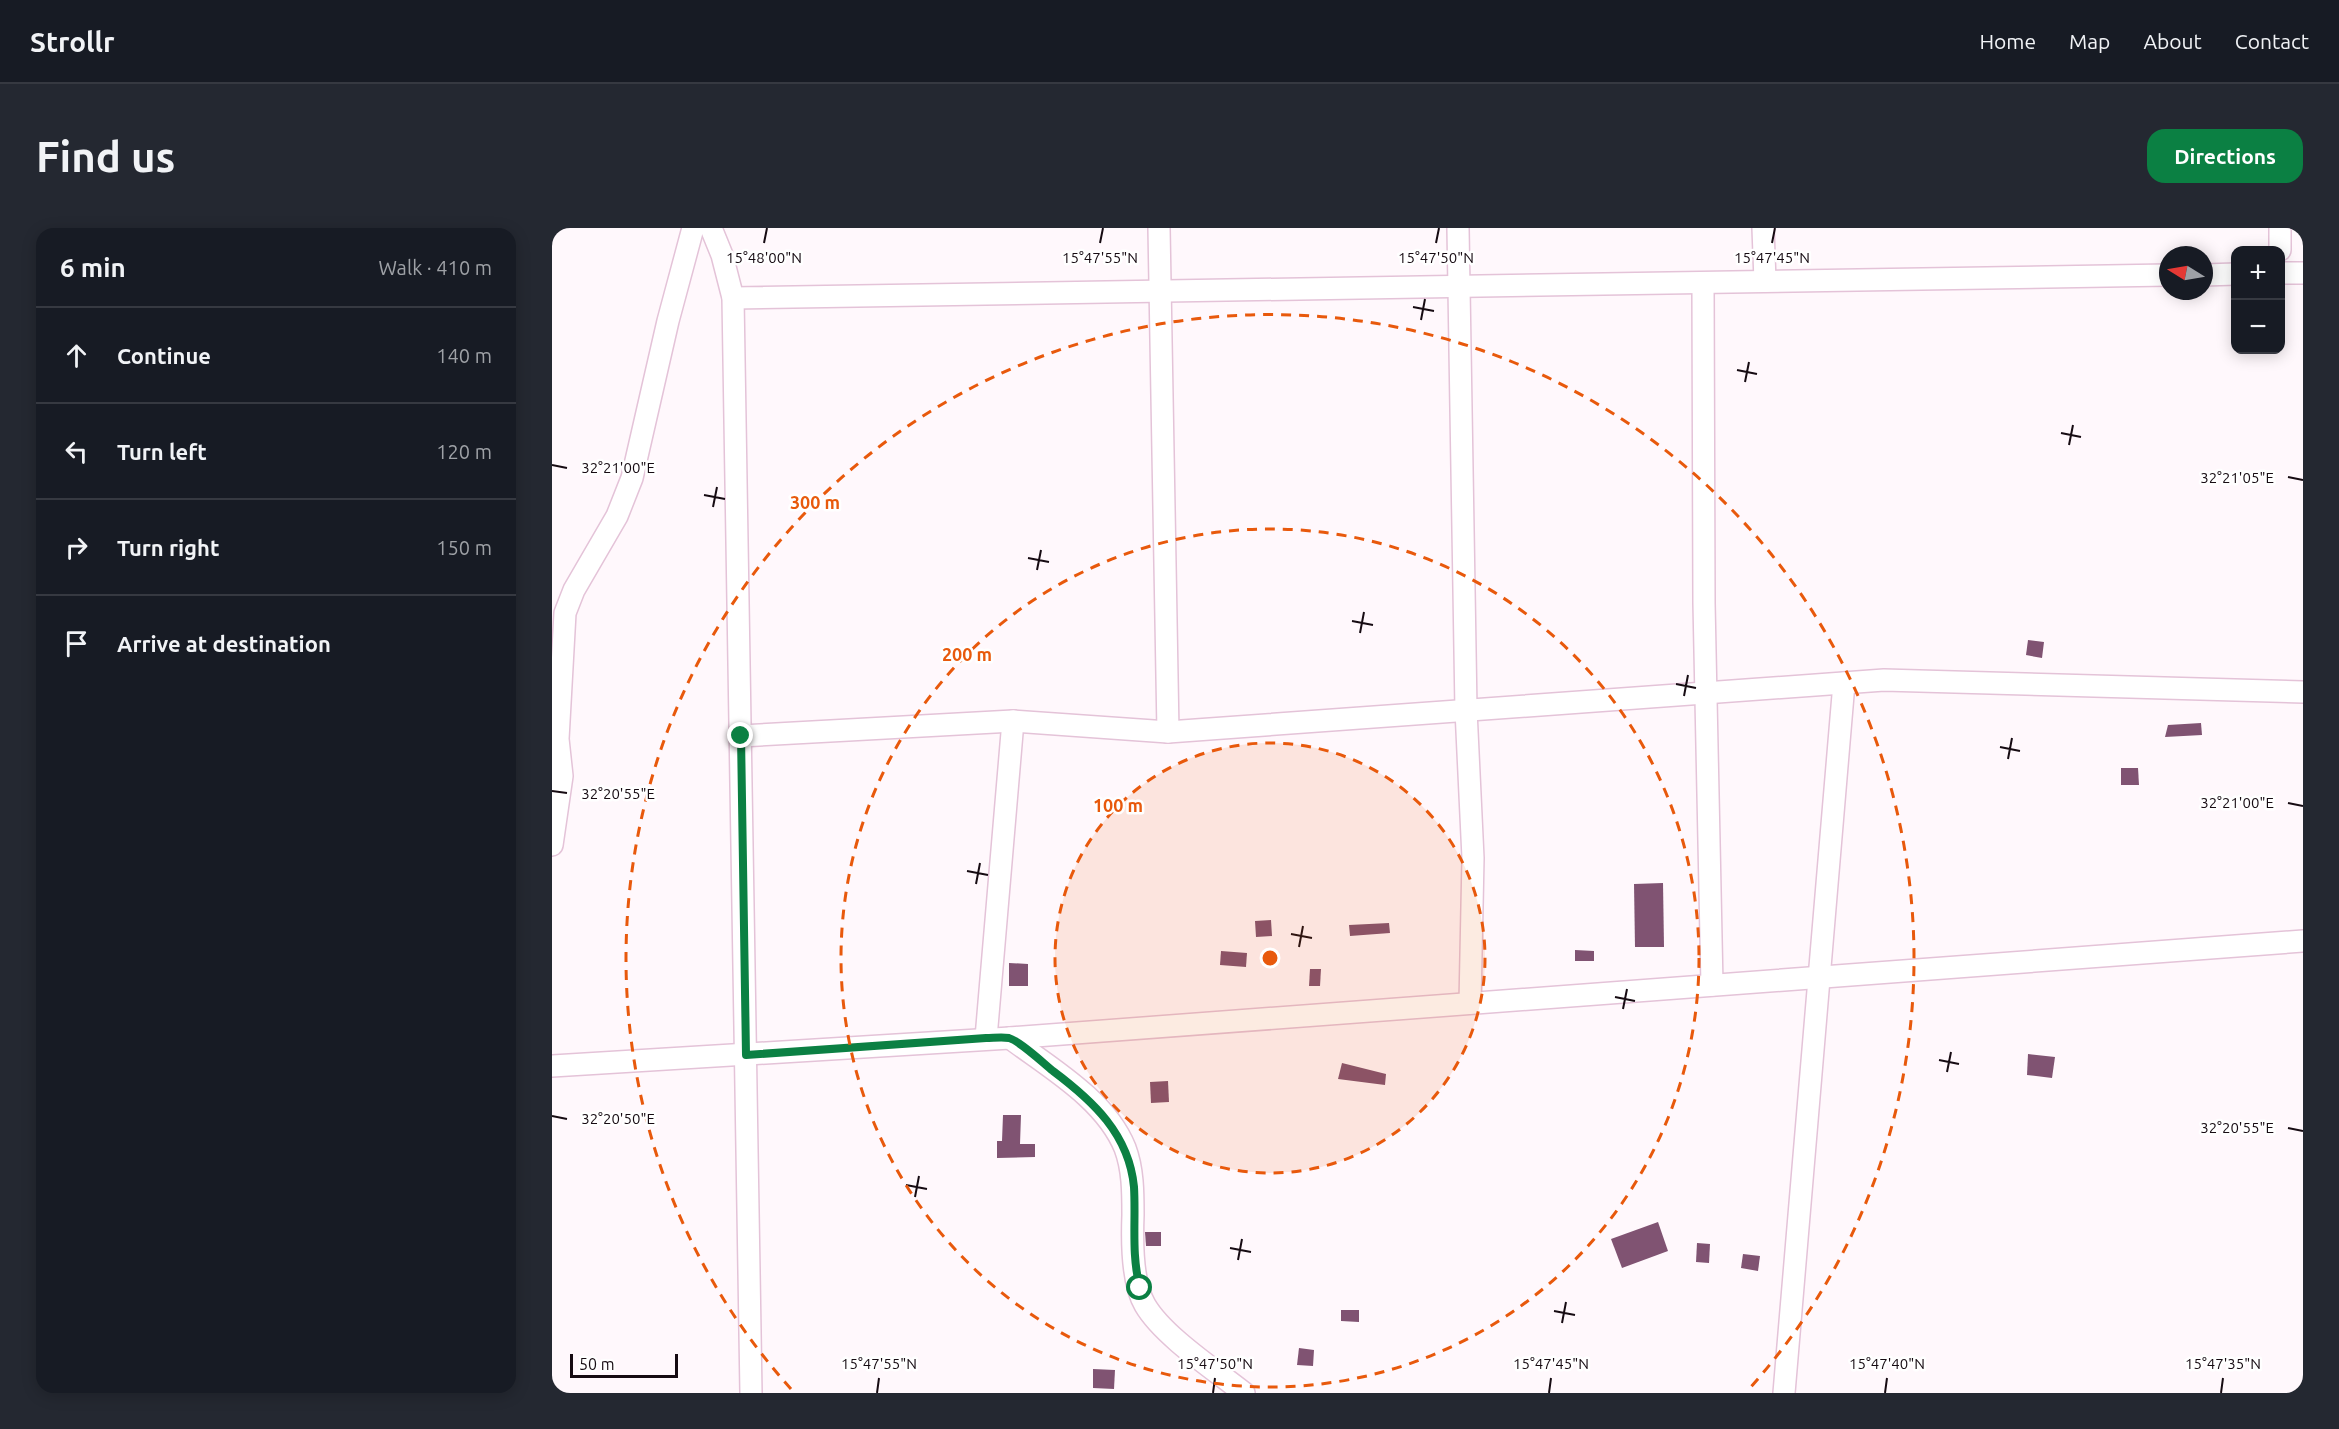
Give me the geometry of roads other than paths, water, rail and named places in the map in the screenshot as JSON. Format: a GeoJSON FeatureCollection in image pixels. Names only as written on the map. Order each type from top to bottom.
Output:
{"type":"FeatureCollection","features":[{"type":"Feature","properties":{"kind":"street"},"geometry":{"type":"LineString","coordinates":[[552,845],[562,776],[558,739],[565,613],[574,590],[617,516],[632,478],[668,321],[693,228]]}},
{"type":"Feature","properties":{"kind":"street"},"geometry":{"type":"LineString","coordinates":[[711,228],[722,255],[733,298],[751,1393]]}},
{"type":"Feature","properties":{"kind":"street"},"geometry":{"type":"LineString","coordinates":[[1159,228],[1168,732]]}},
{"type":"Feature","properties":{"kind":"street"},"geometry":{"type":"LineString","coordinates":[[1458,228],[1466,710],[1473,858],[1470,1003]]}},
{"type":"Feature","properties":{"kind":"street"},"geometry":{"type":"LineString","coordinates":[[1764,228],[1765,281]]}},
{"type":"Feature","properties":{"kind":"street"},"geometry":{"type":"LineString","coordinates":[[2280,228],[2280,246]]}},
{"type":"Feature","properties":{"kind":"street"},"geometry":{"type":"LineString","coordinates":[[2285,273],[2303,273]]}},
{"type":"Feature","properties":{"kind":"street"},"geometry":{"type":"LineString","coordinates":[[2213,274],[2231,274]]}},
{"type":"Feature","properties":{"kind":"street"},"geometry":{"type":"LineString","coordinates":[[733,298],[2159,275]]}},
{"type":"Feature","properties":{"kind":"street"},"geometry":{"type":"LineString","coordinates":[[1703,283],[1706,693],[1712,985]]}},
{"type":"Feature","properties":{"kind":"street"},"geometry":{"type":"LineString","coordinates":[[741,736],[1013,721],[1168,732],[1884,680],[2303,692]]}},
{"type":"Feature","properties":{"kind":"street"},"geometry":{"type":"LineString","coordinates":[[1784,1393],[1844,683]]}},
{"type":"Feature","properties":{"kind":"street"},"geometry":{"type":"LineString","coordinates":[[986,1038],[1013,721]]}},
{"type":"Feature","properties":{"kind":"street"},"geometry":{"type":"LineString","coordinates":[[552,1066],[1010,1038],[2303,941]]}},
{"type":"Feature","properties":{"kind":"street"},"geometry":{"type":"LineString","coordinates":[[1010,1038],[1071,1084],[1106,1116],[1125,1148],[1134,1187],[1135,1269],[1143,1303],[1156,1322],[1244,1393]]}}]}
